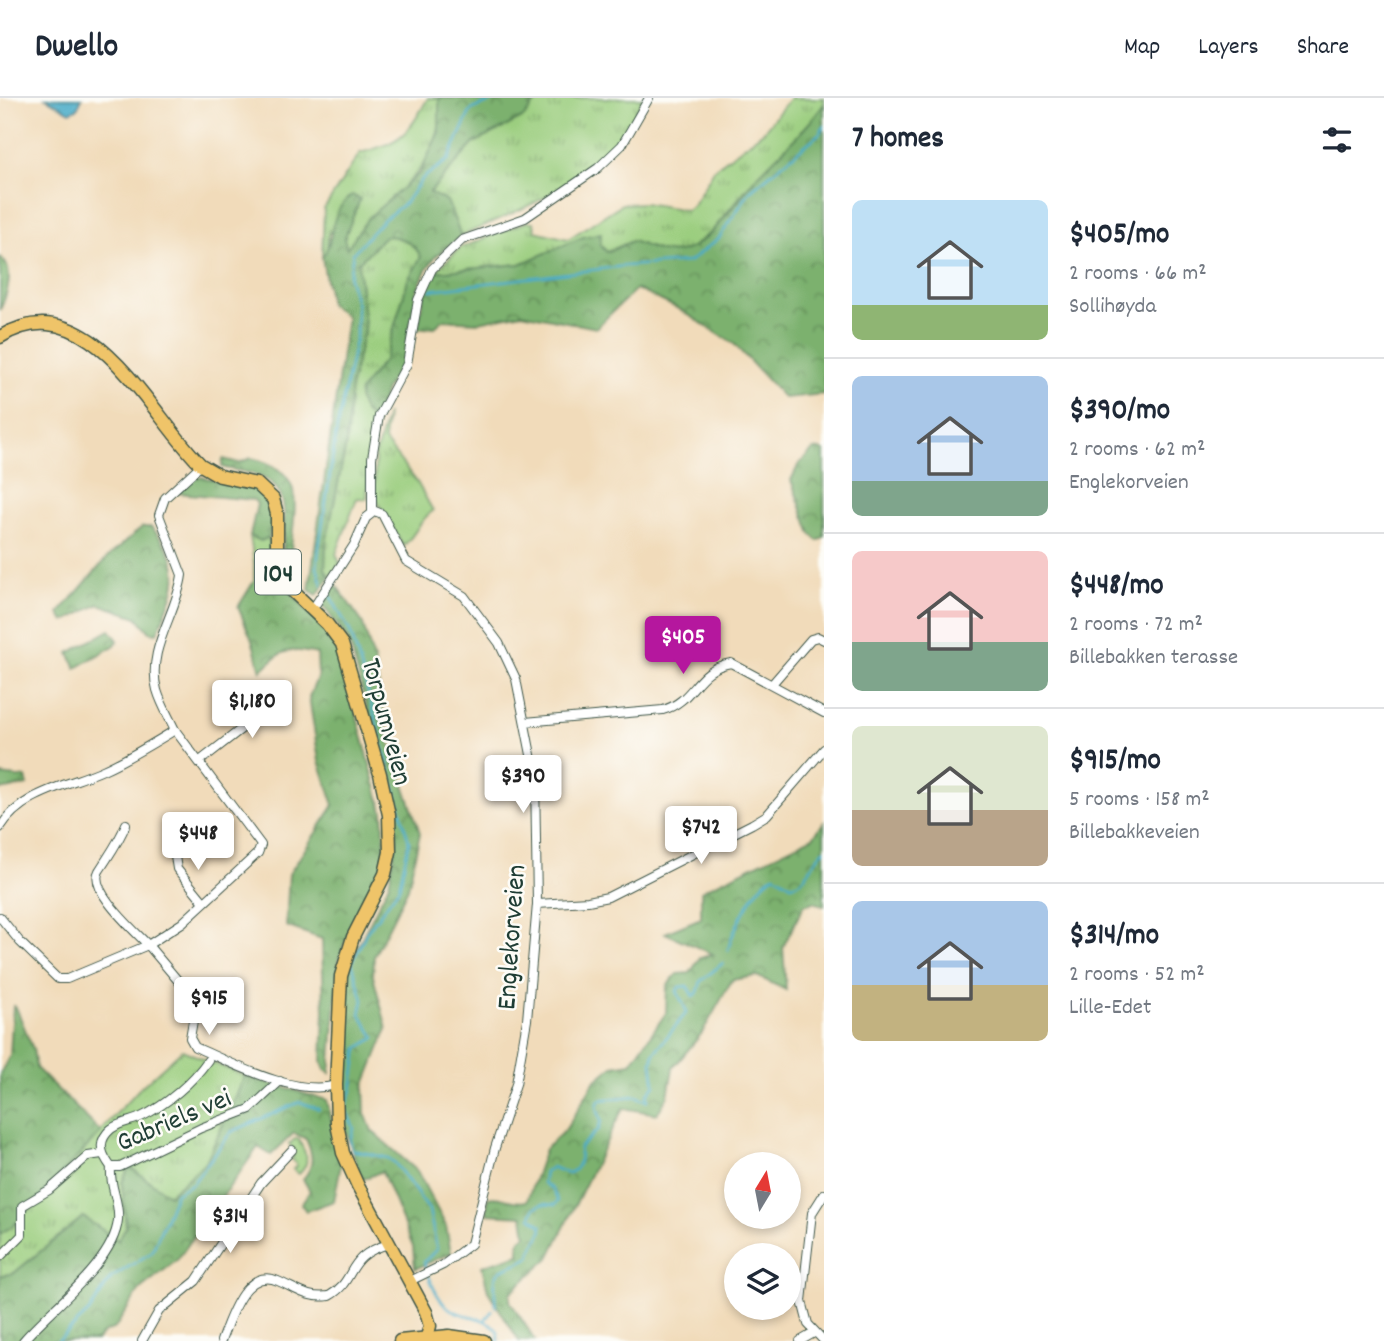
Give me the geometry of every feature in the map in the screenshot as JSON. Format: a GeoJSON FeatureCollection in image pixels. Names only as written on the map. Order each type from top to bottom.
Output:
{"type":"FeatureCollection","features":[{"type":"Feature","properties":{"kind":"main road","name":"Torpumveien"},"geometry":{"type":"LineString","coordinates":[[0,337],[19,327],[37,323],[60,325],[83,336],[138,387],[201,465],[214,474],[252,482],[269,493],[277,508],[277,570],[283,582],[342,644],[351,667],[380,774],[391,831],[385,874],[345,958],[340,992],[337,1124],[343,1153],[389,1244],[415,1279],[419,1300],[430,1326],[427,1337]]}},
{"type":"Feature","properties":{"kind":"main road"},"geometry":{"type":"LineString","coordinates":[[400,1341],[427,1337],[465,1337],[484,1341]]}},
{"type":"Feature","properties":{"kind":"street"},"geometry":{"type":"LineString","coordinates":[[312,610],[342,566],[372,511],[372,458],[379,416],[407,364],[418,300],[432,268],[462,240],[525,218],[590,174],[622,145],[649,98]]}},
{"type":"Feature","properties":{"kind":"street"},"geometry":{"type":"LineString","coordinates":[[0,917],[58,979],[67,979],[148,945],[182,923],[258,853],[261,845],[175,730],[158,692],[156,663],[159,640],[183,575],[159,515],[164,498],[201,465]]}},
{"type":"Feature","properties":{"kind":"street","name":"Englekorveien"},"geometry":{"type":"LineString","coordinates":[[372,511],[382,514],[406,561],[464,596],[499,643],[516,679],[537,804],[537,904],[527,1020],[516,1084],[495,1148],[471,1244],[415,1279]]}},
{"type":"Feature","properties":{"kind":"street"},"geometry":{"type":"LineString","coordinates":[[772,684],[811,639],[818,637],[824,640]]}},
{"type":"Feature","properties":{"kind":"street"},"geometry":{"type":"LineString","coordinates":[[525,722],[663,710],[678,706],[704,674],[731,663],[824,713]]}},
{"type":"Feature","properties":{"kind":"street"},"geometry":{"type":"LineString","coordinates":[[200,761],[285,695]]}},
{"type":"Feature","properties":{"kind":"street"},"geometry":{"type":"LineString","coordinates":[[0,828],[8,816],[33,798],[105,769],[175,730]]}},
{"type":"Feature","properties":{"kind":"street"},"geometry":{"type":"LineString","coordinates":[[537,904],[608,897],[752,824],[767,815],[824,749]]}},
{"type":"Feature","properties":{"kind":"street"},"geometry":{"type":"LineString","coordinates":[[126,824],[114,852],[98,872],[96,883],[103,895],[190,995],[195,1009],[190,1038],[195,1046],[280,1081],[313,1088],[336,1084]]}},
{"type":"Feature","properties":{"kind":"street"},"geometry":{"type":"LineString","coordinates":[[174,850],[177,869],[204,902]]}},
{"type":"Feature","properties":{"kind":"street","name":"Gabriels vei"},"geometry":{"type":"LineString","coordinates":[[208,1060],[200,1072],[159,1106],[108,1131],[103,1141],[102,1154],[111,1167],[120,1167],[201,1128],[250,1109],[280,1081]]}},
{"type":"Feature","properties":{"kind":"street"},"geometry":{"type":"LineString","coordinates":[[142,1341],[148,1324],[159,1311],[196,1281],[261,1183],[292,1150]]}},
{"type":"Feature","properties":{"kind":"street"},"geometry":{"type":"LineString","coordinates":[[0,1257],[22,1235],[22,1206],[49,1191],[88,1156],[102,1154]]}},
{"type":"Feature","properties":{"kind":"street"},"geometry":{"type":"LineString","coordinates":[[23,1341],[111,1243],[118,1218],[110,1185],[111,1167]]}},
{"type":"Feature","properties":{"kind":"street"},"geometry":{"type":"LineString","coordinates":[[824,1194],[813,1213],[802,1301],[806,1319],[814,1333],[824,1341]]}},
{"type":"Feature","properties":{"kind":"street"},"geometry":{"type":"LineString","coordinates":[[221,1341],[235,1304],[254,1283],[275,1279],[306,1296],[328,1296],[338,1290],[358,1258],[389,1244]]}},
{"type":"Feature","properties":{"kind":"street"},"geometry":{"type":"LineString","coordinates":[[800,1341],[814,1333]]}},
{"type":"Feature","properties":{"kind":"green space"},"geometry":{"type":"Polygon","coordinates":[[[428,98],[439,98],[441,108],[436,140],[427,158],[416,174],[347,249],[344,239],[360,199],[328,234],[327,252],[322,257],[324,209],[360,153],[402,136],[428,98]]]}},
{"type":"Feature","properties":{"kind":"green space"},"geometry":{"type":"Polygon","coordinates":[[[439,98],[539,98],[524,117],[474,143],[429,193],[447,201],[461,236],[436,256],[426,270],[417,290],[403,362],[387,387],[374,420],[365,413],[359,400],[360,391],[385,359],[408,280],[421,257],[406,241],[385,236],[358,263],[365,326],[351,385],[346,444],[326,543],[325,569],[330,577],[317,595],[309,590],[347,317],[330,305],[322,257],[329,244],[338,210],[352,195],[360,199],[344,239],[347,248],[368,218],[420,173],[439,132],[439,98]]]}},
{"type":"Feature","properties":{"kind":"green space"},"geometry":{"type":"Polygon","coordinates":[[[539,98],[643,98],[619,140],[582,175],[523,209],[461,236],[447,201],[428,194],[474,143],[524,117],[539,98]]]}},
{"type":"Feature","properties":{"kind":"green space"},"geometry":{"type":"Polygon","coordinates":[[[790,98],[824,98],[824,104],[809,127],[756,177],[712,231],[687,251],[670,254],[632,241],[607,252],[600,245],[601,234],[520,264],[435,272],[460,248],[526,222],[534,222],[535,231],[568,239],[622,204],[644,203],[686,210],[693,205],[715,168],[763,132],[790,98]]]}},
{"type":"Feature","properties":{"kind":"green space"},"geometry":{"type":"Polygon","coordinates":[[[824,104],[824,394],[784,398],[734,344],[679,309],[636,289],[596,328],[522,313],[479,322],[443,320],[435,327],[418,329],[425,289],[435,272],[520,264],[583,237],[601,233],[600,245],[607,252],[632,241],[670,252],[693,247],[713,231],[755,179],[824,104]]]}},
{"type":"Feature","properties":{"kind":"green space"},"geometry":{"type":"Polygon","coordinates":[[[385,236],[406,241],[421,257],[408,280],[385,359],[360,391],[359,400],[365,413],[374,420],[369,448],[367,499],[357,498],[336,554],[340,563],[330,577],[325,569],[326,543],[346,444],[351,385],[365,326],[358,263],[385,236]]]}},
{"type":"Feature","properties":{"kind":"green space"},"geometry":{"type":"Polygon","coordinates":[[[0,257],[8,268],[9,282],[0,310],[0,257]]]}},
{"type":"Feature","properties":{"kind":"green space"},"geometry":{"type":"Polygon","coordinates":[[[387,414],[384,440],[417,482],[433,511],[403,546],[375,497],[375,457],[387,414]]]}},
{"type":"Feature","properties":{"kind":"green space"},"geometry":{"type":"Polygon","coordinates":[[[814,449],[824,451],[824,537],[818,541],[811,534],[791,480],[799,464],[814,449]]]}},
{"type":"Feature","properties":{"kind":"green space"},"geometry":{"type":"Polygon","coordinates":[[[251,458],[272,465],[285,475],[292,487],[295,501],[291,569],[284,565],[284,515],[279,492],[272,483],[260,476],[222,467],[223,459],[239,463],[251,458]]]}},
{"type":"Feature","properties":{"kind":"green space"},"geometry":{"type":"Polygon","coordinates":[[[202,477],[244,485],[263,493],[273,510],[269,537],[261,541],[250,536],[257,504],[254,500],[177,493],[192,479],[202,477]]]}},
{"type":"Feature","properties":{"kind":"green space"},"geometry":{"type":"Polygon","coordinates":[[[142,527],[151,527],[163,541],[175,566],[173,590],[157,633],[150,632],[137,617],[99,604],[64,622],[59,613],[106,559],[142,527]]]}},
{"type":"Feature","properties":{"kind":"green space"},"geometry":{"type":"Polygon","coordinates":[[[250,536],[261,541],[269,537],[269,561],[263,556],[254,563],[250,536]]]}},
{"type":"Feature","properties":{"kind":"green space"},"geometry":{"type":"Polygon","coordinates":[[[264,556],[272,571],[337,644],[383,812],[383,864],[374,889],[347,936],[339,958],[330,1073],[325,1070],[322,1061],[322,939],[286,926],[289,874],[334,805],[319,761],[309,697],[318,676],[317,654],[286,652],[274,658],[261,671],[238,607],[254,581],[254,563],[264,556]]]}},
{"type":"Feature","properties":{"kind":"green space"},"geometry":{"type":"Polygon","coordinates":[[[336,585],[362,622],[374,660],[388,736],[420,833],[408,888],[374,956],[373,976],[387,1029],[364,1087],[365,1113],[372,1131],[417,1171],[446,1226],[451,1253],[415,1269],[413,1247],[382,1171],[362,1180],[343,1123],[346,998],[350,962],[389,884],[397,837],[386,779],[352,652],[347,638],[322,604],[336,585]]]}},
{"type":"Feature","properties":{"kind":"green space"},"geometry":{"type":"Polygon","coordinates":[[[110,630],[118,640],[115,645],[76,668],[69,653],[110,630]]]}},
{"type":"Feature","properties":{"kind":"green space"},"geometry":{"type":"Polygon","coordinates":[[[0,775],[26,778],[28,785],[0,790],[0,775]]]}},
{"type":"Feature","properties":{"kind":"green space"},"geometry":{"type":"Polygon","coordinates":[[[824,822],[824,906],[814,902],[804,905],[783,947],[786,990],[757,976],[732,980],[702,1033],[673,1068],[668,1096],[657,1114],[623,1108],[549,1258],[510,1293],[510,1301],[535,1340],[519,1341],[488,1291],[482,1266],[519,1254],[519,1241],[526,1235],[523,1216],[487,1214],[488,1198],[527,1201],[545,1149],[566,1129],[594,1082],[613,1066],[631,1063],[666,1013],[667,986],[677,974],[690,973],[700,958],[713,954],[665,933],[701,918],[701,891],[813,837],[824,822]]]}},
{"type":"Feature","properties":{"kind":"green space"},"geometry":{"type":"Polygon","coordinates":[[[13,1006],[16,1007],[33,1049],[36,1068],[101,1132],[15,1224],[0,1234],[0,1074],[10,1055],[13,1006]]]}},
{"type":"Feature","properties":{"kind":"green space"},"geometry":{"type":"Polygon","coordinates":[[[182,1050],[245,1076],[206,1162],[168,1195],[130,1167],[122,1183],[126,1227],[118,1241],[83,1217],[14,1273],[0,1276],[0,1234],[15,1224],[140,1088],[182,1050]]]}},
{"type":"Feature","properties":{"kind":"green space"},"geometry":{"type":"Polygon","coordinates":[[[245,1076],[327,1100],[341,1164],[334,1201],[306,1211],[301,1204],[310,1191],[303,1179],[312,1160],[306,1139],[294,1133],[271,1155],[258,1147],[177,1260],[140,1289],[115,1328],[103,1333],[96,1341],[0,1341],[0,1276],[14,1273],[83,1217],[118,1240],[126,1227],[122,1183],[129,1167],[169,1195],[206,1162],[245,1076]]]}},
{"type":"Feature","properties":{"kind":"green space"},"geometry":{"type":"Polygon","coordinates":[[[298,1139],[307,1161],[299,1174],[293,1169],[297,1166],[292,1159],[295,1151],[289,1144],[298,1139]]]}},
{"type":"Feature","properties":{"kind":"water"},"geometry":{"type":"Polygon","coordinates":[[[46,98],[82,98],[77,109],[70,112],[46,98]]]}},
{"type":"Feature","properties":{"kind":"waterway"},"geometry":{"type":"LineString","coordinates":[[322,585],[317,567],[319,547],[337,428],[356,337],[357,306],[349,278],[353,253],[383,220],[405,203],[423,178],[448,160],[471,110],[500,98]]}},
{"type":"Feature","properties":{"kind":"waterway"},"geometry":{"type":"LineString","coordinates":[[430,290],[625,266],[689,262],[719,238],[750,191],[819,134],[824,126]]}},
{"type":"Feature","properties":{"kind":"waterway"},"geometry":{"type":"LineString","coordinates":[[329,594],[350,631],[409,842],[399,888],[366,933],[352,963],[363,1000],[360,1014],[375,1038],[358,1048],[352,1090],[345,1108],[354,1128],[350,1140],[352,1150],[388,1158],[395,1163],[429,1210],[437,1249],[424,1262],[426,1269]]}},
{"type":"Feature","properties":{"kind":"waterway"},"geometry":{"type":"LineString","coordinates":[[728,950],[740,919],[760,887],[775,875],[791,885],[797,883],[806,876],[824,850]]}},
{"type":"Feature","properties":{"kind":"waterway"},"geometry":{"type":"LineString","coordinates":[[496,1307],[496,1275],[504,1268],[530,1257],[541,1233],[541,1225],[531,1217],[534,1208],[542,1204],[555,1205],[558,1201],[552,1189],[543,1183],[545,1172],[552,1167],[568,1174],[575,1169],[580,1147],[598,1130],[601,1121],[597,1107],[599,1100],[636,1096],[648,1101],[647,1094],[655,1085],[652,1063],[654,1053],[687,1012],[677,991],[679,987],[687,986],[693,996],[698,992],[701,981],[723,963]]}},
{"type":"Feature","properties":{"kind":"waterway"},"geometry":{"type":"LineString","coordinates":[[58,1341],[89,1312],[111,1278],[152,1252],[176,1193],[193,1183],[231,1132],[300,1102],[319,1109]]}},
{"type":"Feature","properties":{"kind":"waterway"},"geometry":{"type":"LineString","coordinates":[[429,1276],[444,1304],[461,1314],[489,1323],[498,1331],[498,1341]]}},
{"type":"Feature","properties":{"kind":"waterway"},"geometry":{"type":"LineString","coordinates":[[485,1320],[492,1311]]}}]}
